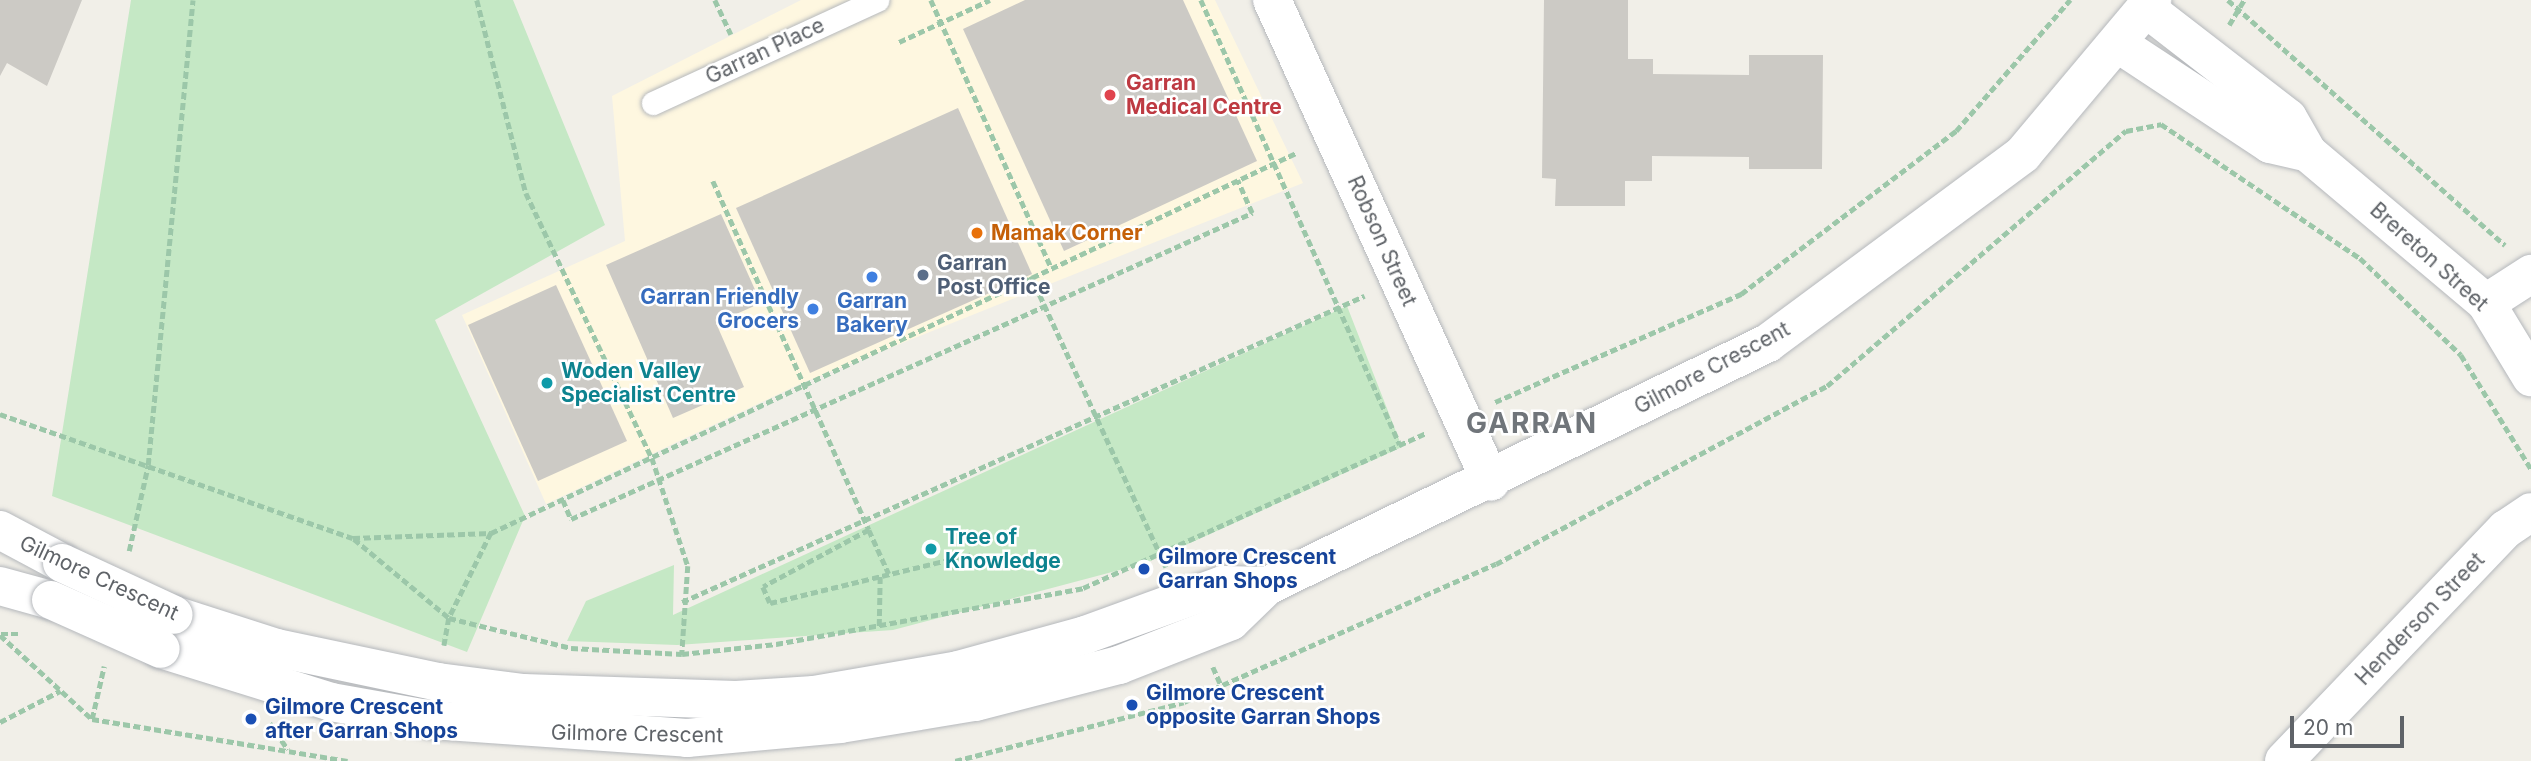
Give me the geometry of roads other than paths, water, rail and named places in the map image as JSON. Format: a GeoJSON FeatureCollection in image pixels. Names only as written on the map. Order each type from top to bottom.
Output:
{"type":"FeatureCollection","features":[{"type":"Feature","properties":{"kind":"street","name":"Robson Street"},"geometry":{"type":"LineString","coordinates":[[1272,0],[1491,482]]}},
{"type":"Feature","properties":{"kind":"street","name":"Gilmore Crescent"},"geometry":{"type":"LineString","coordinates":[[0,530],[62,563],[168,632],[331,702],[432,720],[687,738],[840,724],[975,702],[1119,665],[1231,621],[1267,586],[1491,482],[1768,343],[2023,154],[2120,45],[2149,5]]}},
{"type":"Feature","properties":{"kind":"street","name":"Brereton Street"},"geometry":{"type":"LineString","coordinates":[[2149,5],[2288,118],[2308,153],[2486,303],[2531,377]]}},
{"type":"Feature","properties":{"kind":"street","name":"Brereton Street"},"geometry":{"type":"LineString","coordinates":[[2120,45],[2270,144],[2308,153]]}},
{"type":"Feature","properties":{"kind":"street"},"geometry":{"type":"LineString","coordinates":[[2486,303],[2523,264]]}},
{"type":"Feature","properties":{"kind":"street","name":"Henderson Street"},"geometry":{"type":"LineString","coordinates":[[2284,761],[2506,529],[2531,512]]}},
{"type":"Feature","properties":{"kind":"street","name":"Gilmore Crescent"},"geometry":{"type":"LineString","coordinates":[[0,586],[168,632],[369,671],[523,693],[710,701],[814,695],[946,672],[1021,655],[1223,585],[1267,586]]}},
{"type":"Feature","properties":{"kind":"lane","name":"Garran Place"},"geometry":{"type":"LineString","coordinates":[[653,103],[877,0]]}},
{"type":"Feature","properties":{"kind":"place","name":"Garran Medical Centre"},"geometry":{"type":"Point","coordinates":[1110,95]}},
{"type":"Feature","properties":{"kind":"place","name":"Mamak Corner"},"geometry":{"type":"Point","coordinates":[977,233]}},
{"type":"Feature","properties":{"kind":"place","name":"Garran Post Office"},"geometry":{"type":"Point","coordinates":[923,275]}},
{"type":"Feature","properties":{"kind":"place","name":"Garran Bakery"},"geometry":{"type":"Point","coordinates":[872,277]}},
{"type":"Feature","properties":{"kind":"place","name":"Garran Friendly Grocers"},"geometry":{"type":"Point","coordinates":[813,309]}},
{"type":"Feature","properties":{"kind":"place","name":"Woden Valley Specialist Centre"},"geometry":{"type":"Point","coordinates":[547,383]}},
{"type":"Feature","properties":{"kind":"place","name":"Tree of Knowledge"},"geometry":{"type":"Point","coordinates":[931,549]}},
{"type":"Feature","properties":{"kind":"place","name":"Gilmore Crescent Garran Shops"},"geometry":{"type":"Point","coordinates":[1144,569]}},
{"type":"Feature","properties":{"kind":"place","name":"Gilmore Crescent opposite Garran Shops"},"geometry":{"type":"Point","coordinates":[1132,705]}},
{"type":"Feature","properties":{"kind":"place","name":"Gilmore Crescent after Garran Shops"},"geometry":{"type":"Point","coordinates":[251,719]}},
{"type":"Feature","properties":{"kind":"district","name":"GARRAN"},"geometry":{"type":"Point","coordinates":[1532,423]}}]}
